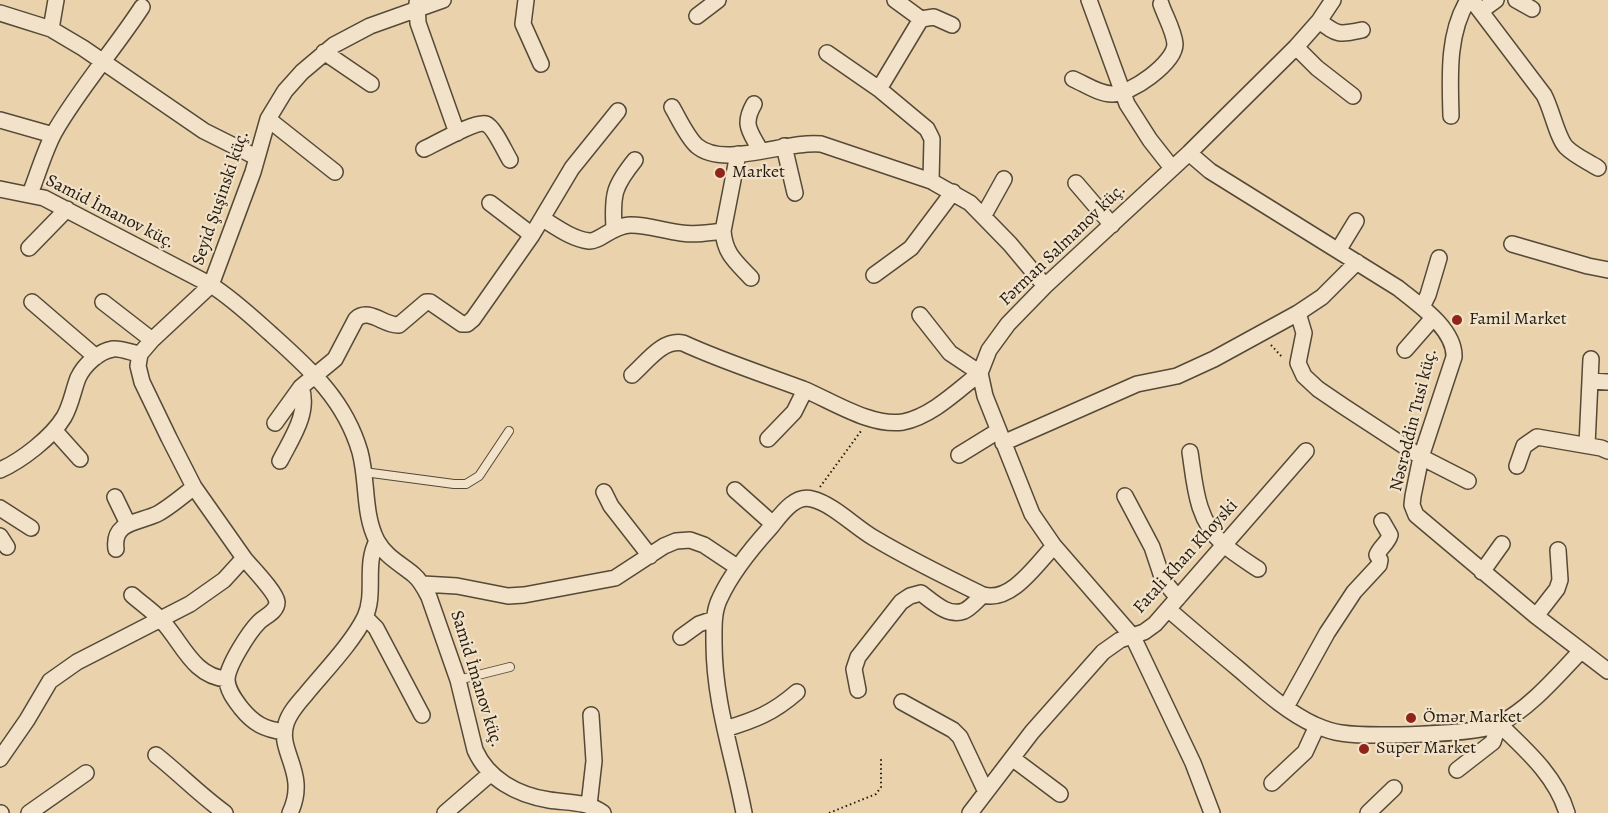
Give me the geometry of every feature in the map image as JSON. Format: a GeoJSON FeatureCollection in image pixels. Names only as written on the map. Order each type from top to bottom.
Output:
{"type":"FeatureCollection","features":[{"type":"Feature","properties":{"kind":"street"},"geometry":{"type":"LineString","coordinates":[[51,29],[56,0]]}},
{"type":"Feature","properties":{"kind":"street","name":"Seyid Şuşinski küç."},"geometry":{"type":"LineString","coordinates":[[140,354],[211,285],[253,172],[268,118],[285,91],[324,51],[370,26],[417,5],[443,0]]}},
{"type":"Feature","properties":{"kind":"street"},"geometry":{"type":"LineString","coordinates":[[526,0],[523,24],[541,64]]}},
{"type":"Feature","properties":{"kind":"street"},"geometry":{"type":"LineString","coordinates":[[697,16],[718,0]]}},
{"type":"Feature","properties":{"kind":"street"},"geometry":{"type":"LineString","coordinates":[[895,0],[921,19],[934,17],[951,25]]}},
{"type":"Feature","properties":{"kind":"street"},"geometry":{"type":"LineString","coordinates":[[1089,0],[1122,93],[1133,116],[1172,168]]}},
{"type":"Feature","properties":{"kind":"street","name":"Fərman Salmanov küç."},"geometry":{"type":"LineString","coordinates":[[980,373],[988,350],[1008,324],[1045,286],[1189,153],[1296,47],[1319,21],[1333,0]]}},
{"type":"Feature","properties":{"kind":"street"},"geometry":{"type":"LineString","coordinates":[[1451,116],[1450,68],[1459,19],[1473,4],[1496,0]]}},
{"type":"Feature","properties":{"kind":"street"},"geometry":{"type":"LineString","coordinates":[[1516,0],[1532,9]]}},
{"type":"Feature","properties":{"kind":"street"},"geometry":{"type":"LineString","coordinates":[[1073,79],[1101,92],[1112,94],[1122,93],[1154,73],[1173,53],[1175,44],[1161,4]]}},
{"type":"Feature","properties":{"kind":"street"},"geometry":{"type":"LineString","coordinates":[[1473,4],[1544,95],[1565,146],[1598,168]]}},
{"type":"Feature","properties":{"kind":"street"},"geometry":{"type":"LineString","coordinates":[[417,5],[418,23],[457,133]]}},
{"type":"Feature","properties":{"kind":"street"},"geometry":{"type":"LineString","coordinates":[[30,194],[53,135],[142,7]]}},
{"type":"Feature","properties":{"kind":"street"},"geometry":{"type":"LineString","coordinates":[[0,13],[51,29],[204,131],[256,157]]}},
{"type":"Feature","properties":{"kind":"street"},"geometry":{"type":"LineString","coordinates":[[879,89],[921,19]]}},
{"type":"Feature","properties":{"kind":"street"},"geometry":{"type":"LineString","coordinates":[[1319,21],[1335,33],[1362,30]]}},
{"type":"Feature","properties":{"kind":"street"},"geometry":{"type":"LineString","coordinates":[[1296,47],[1317,68],[1353,96]]}},
{"type":"Feature","properties":{"kind":"street"},"geometry":{"type":"LineString","coordinates":[[324,51],[371,84]]}},
{"type":"Feature","properties":{"kind":"street"},"geometry":{"type":"LineString","coordinates":[[827,53],[879,89],[927,129],[932,139],[931,181]]}},
{"type":"Feature","properties":{"kind":"street"},"geometry":{"type":"LineString","coordinates":[[754,104],[747,116],[747,125],[760,150]]}},
{"type":"Feature","properties":{"kind":"street"},"geometry":{"type":"LineString","coordinates":[[672,107],[699,148],[719,154],[738,154],[809,142],[931,181],[953,192],[984,215],[1045,286]]}},
{"type":"Feature","properties":{"kind":"street"},"geometry":{"type":"LineString","coordinates":[[275,423],[301,387],[335,359],[356,319],[361,315],[367,314],[399,325],[426,302],[462,324],[473,320],[543,219],[572,168],[618,111]]}},
{"type":"Feature","properties":{"kind":"street"},"geometry":{"type":"LineString","coordinates":[[268,118],[334,172]]}},
{"type":"Feature","properties":{"kind":"street"},"geometry":{"type":"LineString","coordinates":[[0,120],[53,135]]}},
{"type":"Feature","properties":{"kind":"street"},"geometry":{"type":"LineString","coordinates":[[424,149],[483,123],[488,124],[510,160]]}},
{"type":"Feature","properties":{"kind":"street"},"geometry":{"type":"LineString","coordinates":[[784,146],[795,193]]}},
{"type":"Feature","properties":{"kind":"street","name":"Nəsrəddin Tusi küç."},"geometry":{"type":"LineString","coordinates":[[1189,153],[1210,171],[1339,249],[1398,288],[1428,312],[1452,343],[1454,357],[1421,457],[1412,505],[1416,515],[1580,652],[1605,664]]}},
{"type":"Feature","properties":{"kind":"street"},"geometry":{"type":"LineString","coordinates":[[738,154],[723,231],[724,245],[730,256],[751,278]]}},
{"type":"Feature","properties":{"kind":"street"},"geometry":{"type":"LineString","coordinates":[[614,228],[615,188],[635,160]]}},
{"type":"Feature","properties":{"kind":"street"},"geometry":{"type":"LineString","coordinates":[[984,215],[1004,179]]}},
{"type":"Feature","properties":{"kind":"street"},"geometry":{"type":"LineString","coordinates":[[1076,183],[1112,225]]}},
{"type":"Feature","properties":{"kind":"street","name":"Samid İmanov küç."},"geometry":{"type":"LineString","coordinates":[[0,189],[44,198],[211,285],[236,302],[315,375],[328,390],[344,417],[358,448],[367,509],[377,541],[388,555],[423,584],[429,597],[458,680],[475,750],[490,774],[503,783],[529,794],[548,800],[589,805],[603,813]]}},
{"type":"Feature","properties":{"kind":"street"},"geometry":{"type":"LineString","coordinates":[[874,275],[904,256],[953,192]]}},
{"type":"Feature","properties":{"kind":"street"},"geometry":{"type":"LineString","coordinates":[[490,203],[532,235]]}},
{"type":"Feature","properties":{"kind":"street"},"geometry":{"type":"LineString","coordinates":[[29,248],[67,209]]}},
{"type":"Feature","properties":{"kind":"street"},"geometry":{"type":"LineString","coordinates":[[543,219],[564,232],[588,241],[595,241],[614,228],[629,225],[682,233],[704,234],[723,231]]}},
{"type":"Feature","properties":{"kind":"street"},"geometry":{"type":"LineString","coordinates":[[1339,249],[1356,221]]}},
{"type":"Feature","properties":{"kind":"street"},"geometry":{"type":"LineString","coordinates":[[1512,244],[1608,270]]}},
{"type":"Feature","properties":{"kind":"street"},"geometry":{"type":"LineString","coordinates":[[1405,350],[1428,312],[1428,295],[1439,258]]}},
{"type":"Feature","properties":{"kind":"street"},"geometry":{"type":"LineString","coordinates":[[959,455],[1137,384],[1177,376],[1298,313],[1322,297],[1358,262]]}},
{"type":"Feature","properties":{"kind":"street"},"geometry":{"type":"LineString","coordinates":[[32,302],[96,357]]}},
{"type":"Feature","properties":{"kind":"street"},"geometry":{"type":"LineString","coordinates":[[103,302],[152,340]]}},
{"type":"Feature","properties":{"kind":"street"},"geometry":{"type":"LineString","coordinates":[[1298,313],[1304,333],[1298,363],[1300,370],[1318,389],[1421,457],[1468,481]]}},
{"type":"Feature","properties":{"kind":"street"},"geometry":{"type":"LineString","coordinates":[[920,315],[950,352],[980,373],[985,396],[1000,437],[1032,514],[1054,546],[1133,637],[1193,763],[1212,813]]}},
{"type":"Feature","properties":{"kind":"street"},"geometry":{"type":"LineString","coordinates":[[632,375],[665,344],[674,341],[805,390],[870,418],[894,422],[916,418],[934,408],[980,373]]}},
{"type":"Feature","properties":{"kind":"street"},"geometry":{"type":"LineString","coordinates":[[0,470],[17,462],[54,430],[70,405],[79,377],[96,357],[115,349],[140,354],[138,366],[142,382],[194,488],[277,603],[274,610],[252,630],[230,668],[227,679],[231,693],[257,724],[267,730],[284,732]]}},
{"type":"Feature","properties":{"kind":"street"},"geometry":{"type":"LineString","coordinates":[[1587,445],[1591,359]]}},
{"type":"Feature","properties":{"kind":"street"},"geometry":{"type":"LineString","coordinates":[[1590,381],[1608,382]]}},
{"type":"Feature","properties":{"kind":"street"},"geometry":{"type":"LineString","coordinates":[[279,461],[298,426],[304,405],[301,387]]}},
{"type":"Feature","properties":{"kind":"street"},"geometry":{"type":"LineString","coordinates":[[768,440],[794,411],[805,390]]}},
{"type":"Feature","properties":{"kind":"street"},"geometry":{"type":"LineString","coordinates":[[54,430],[80,459]]}},
{"type":"Feature","properties":{"kind":"street"},"geometry":{"type":"LineString","coordinates":[[1517,466],[1524,446],[1537,437],[1587,445],[1608,451]]}},
{"type":"Feature","properties":{"kind":"street","name":"Fatali Khan Khoyski"},"geometry":{"type":"LineString","coordinates":[[970,813],[1032,732],[1103,652],[1120,640],[1144,632],[1155,624],[1306,451]]}},
{"type":"Feature","properties":{"kind":"street"},"geometry":{"type":"LineString","coordinates":[[1190,452],[1198,506],[1204,521],[1223,544],[1258,569]]}},
{"type":"Feature","properties":{"kind":"street"},"geometry":{"type":"LineString","coordinates":[[116,549],[117,533],[128,524],[156,515],[194,488]]}},
{"type":"Feature","properties":{"kind":"street"},"geometry":{"type":"LineString","coordinates":[[735,490],[773,524]]}},
{"type":"Feature","properties":{"kind":"street"},"geometry":{"type":"LineString","coordinates":[[604,492],[611,506],[650,556]]}},
{"type":"Feature","properties":{"kind":"street"},"geometry":{"type":"LineString","coordinates":[[1125,496],[1152,547],[1173,604],[1263,690],[1317,726],[1340,733],[1362,735],[1475,731],[1499,724],[1537,695],[1580,652]]}},
{"type":"Feature","properties":{"kind":"street"},"geometry":{"type":"LineString","coordinates":[[115,497],[128,524]]}},
{"type":"Feature","properties":{"kind":"street"},"geometry":{"type":"LineString","coordinates":[[744,813],[714,673],[714,619],[719,599],[738,567],[791,504],[801,498],[812,499],[825,505],[873,538],[991,598],[1000,597],[1016,587],[1054,546]]}},
{"type":"Feature","properties":{"kind":"street"},"geometry":{"type":"LineString","coordinates":[[0,508],[31,528]]}},
{"type":"Feature","properties":{"kind":"street"},"geometry":{"type":"LineString","coordinates":[[1286,707],[1327,633],[1354,592],[1379,565],[1380,560],[1377,555],[1390,535],[1382,521]]}},
{"type":"Feature","properties":{"kind":"street"},"geometry":{"type":"LineString","coordinates":[[423,584],[457,586],[507,596],[524,595],[615,578],[676,541],[690,540],[704,545],[738,567]]}},
{"type":"Feature","properties":{"kind":"street"},"geometry":{"type":"LineString","coordinates":[[290,813],[296,798],[297,787],[296,774],[284,732],[286,722],[294,707],[356,632],[365,617],[369,604],[371,552],[377,541]]}},
{"type":"Feature","properties":{"kind":"street"},"geometry":{"type":"LineString","coordinates":[[1482,572],[1502,544]]}},
{"type":"Feature","properties":{"kind":"street"},"geometry":{"type":"LineString","coordinates":[[1536,616],[1557,589],[1560,580],[1558,550]]}},
{"type":"Feature","properties":{"kind":"street"},"geometry":{"type":"LineString","coordinates":[[0,759],[50,681],[76,662],[161,620],[210,591],[224,580],[244,558]]}},
{"type":"Feature","properties":{"kind":"street"},"geometry":{"type":"LineString","coordinates":[[858,690],[855,669],[858,657],[901,602],[921,593],[941,608],[955,612],[965,610],[983,595]]}},
{"type":"Feature","properties":{"kind":"street"},"geometry":{"type":"LineString","coordinates":[[132,596],[161,620],[200,669],[216,679],[227,679]]}},
{"type":"Feature","properties":{"kind":"street"},"geometry":{"type":"LineString","coordinates":[[365,617],[376,628],[422,716]]}},
{"type":"Feature","properties":{"kind":"street"},"geometry":{"type":"LineString","coordinates":[[681,637],[699,624],[714,619]]}},
{"type":"Feature","properties":{"kind":"street"},"geometry":{"type":"LineString","coordinates":[[725,729],[757,719],[782,705],[797,692]]}},
{"type":"Feature","properties":{"kind":"street"},"geometry":{"type":"LineString","coordinates":[[902,702],[953,730],[960,737],[986,792]]}},
{"type":"Feature","properties":{"kind":"street"},"geometry":{"type":"LineString","coordinates":[[589,805],[594,760],[591,715]]}},
{"type":"Feature","properties":{"kind":"street"},"geometry":{"type":"LineString","coordinates":[[1457,770],[1493,742],[1499,724]]}},
{"type":"Feature","properties":{"kind":"street"},"geometry":{"type":"LineString","coordinates":[[1499,724],[1531,754],[1545,771],[1559,792],[1567,813]]}},
{"type":"Feature","properties":{"kind":"street"},"geometry":{"type":"LineString","coordinates":[[1272,783],[1305,752],[1317,726]]}},
{"type":"Feature","properties":{"kind":"street"},"geometry":{"type":"LineString","coordinates":[[156,756],[225,813]]}},
{"type":"Feature","properties":{"kind":"street"},"geometry":{"type":"LineString","coordinates":[[1012,758],[1060,794]]}},
{"type":"Feature","properties":{"kind":"street"},"geometry":{"type":"LineString","coordinates":[[29,813],[86,774]]}},
{"type":"Feature","properties":{"kind":"street"},"geometry":{"type":"LineString","coordinates":[[445,813],[490,774]]}},
{"type":"Feature","properties":{"kind":"street"},"geometry":{"type":"LineString","coordinates":[[1368,813],[1394,788]]}},
{"type":"Feature","properties":{"kind":"lane"},"geometry":{"type":"LineString","coordinates":[[363,472],[466,484],[479,476],[509,431]]}},
{"type":"Feature","properties":{"kind":"lane"},"geometry":{"type":"LineString","coordinates":[[458,680],[510,667]]}},
{"type":"Feature","properties":{"kind":"path"},"geometry":{"type":"LineString","coordinates":[[1262,333],[1281,357],[1300,370]]}},
{"type":"Feature","properties":{"kind":"path"},"geometry":{"type":"LineString","coordinates":[[812,499],[870,418]]}},
{"type":"Feature","properties":{"kind":"path"},"geometry":{"type":"LineString","coordinates":[[829,813],[876,794],[881,787],[881,759]]}},
{"type":"Feature","properties":{"kind":"place","name":"Market"},"geometry":{"type":"Point","coordinates":[720,173]}},
{"type":"Feature","properties":{"kind":"place","name":"Famil Market"},"geometry":{"type":"Point","coordinates":[1457,320]}},
{"type":"Feature","properties":{"kind":"place","name":"Ömər Market"},"geometry":{"type":"Point","coordinates":[1411,718]}},
{"type":"Feature","properties":{"kind":"place","name":"Super Market"},"geometry":{"type":"Point","coordinates":[1364,749]}}]}
